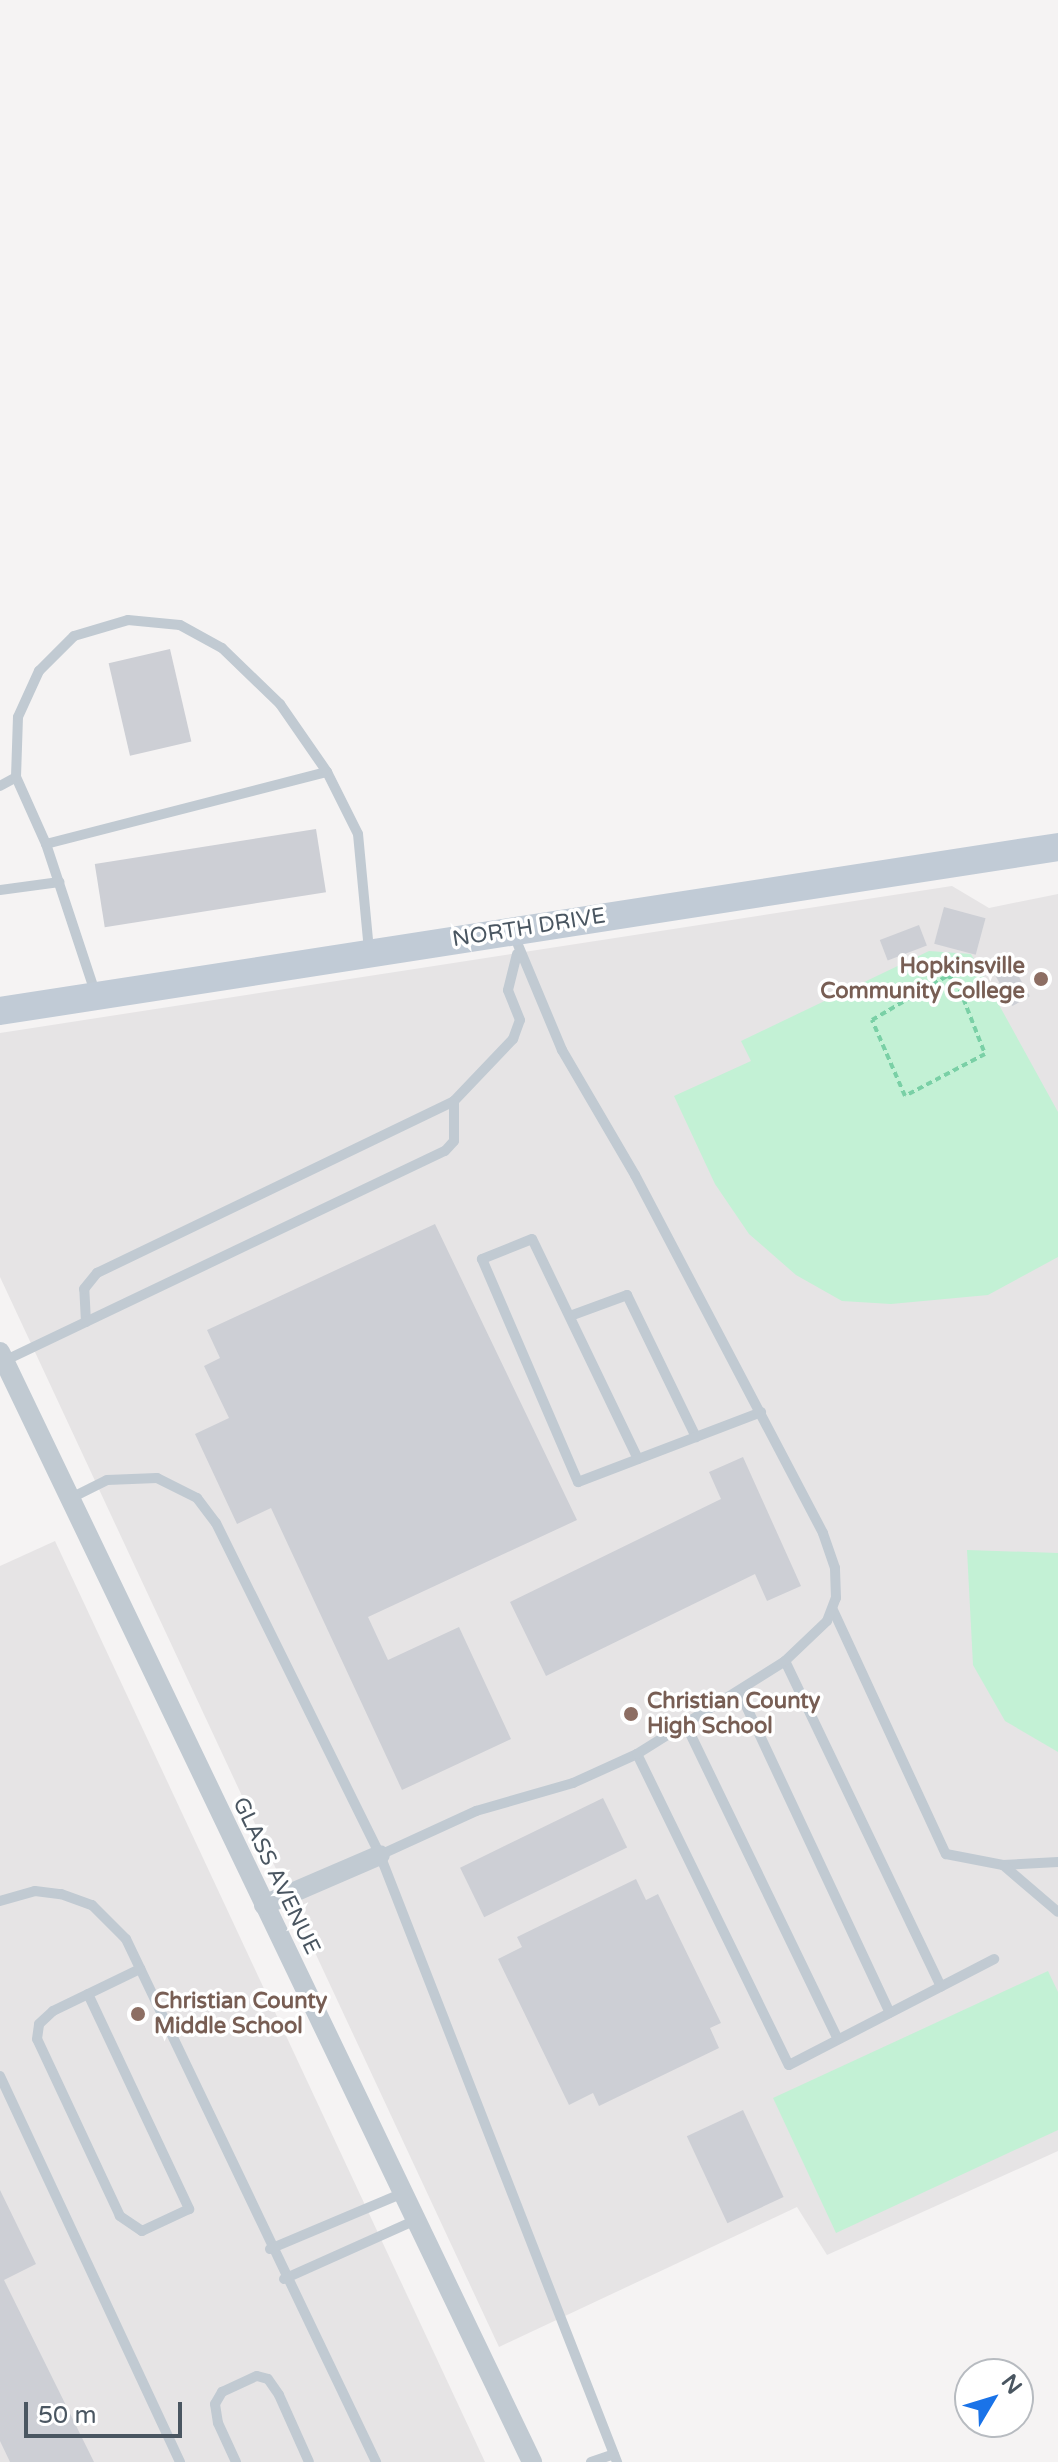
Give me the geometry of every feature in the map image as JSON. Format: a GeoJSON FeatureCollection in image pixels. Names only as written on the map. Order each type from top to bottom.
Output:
{"type":"FeatureCollection","features":[{"type":"Feature","properties":{"kind":"main road","name":"NORTH DRIVE"},"geometry":{"type":"LineString","coordinates":[[0,1011],[369,953],[515,941],[1058,847]]}},
{"type":"Feature","properties":{"kind":"street","name":"GLASS AVENUE"},"geometry":{"type":"LineString","coordinates":[[2,1357],[532,2462]]}},
{"type":"Feature","properties":{"kind":"street"},"geometry":{"type":"LineString","coordinates":[[264,1905],[380,1855]]}},
{"type":"Feature","properties":{"kind":"lane"},"geometry":{"type":"LineString","coordinates":[[96,996],[46,844],[16,777],[18,717],[39,671],[74,636],[128,620],[180,625],[222,648],[280,704],[327,772],[358,834],[369,953]]}},
{"type":"Feature","properties":{"kind":"lane"},"geometry":{"type":"LineString","coordinates":[[46,844],[327,772]]}},
{"type":"Feature","properties":{"kind":"lane"},"geometry":{"type":"LineString","coordinates":[[0,786],[16,777]]}},
{"type":"Feature","properties":{"kind":"lane"},"geometry":{"type":"LineString","coordinates":[[0,890],[59,882]]}},
{"type":"Feature","properties":{"kind":"lane"},"geometry":{"type":"LineString","coordinates":[[86,1322],[84,1289],[97,1273],[454,1101],[513,1039],[520,1020],[508,990],[515,941]]}},
{"type":"Feature","properties":{"kind":"lane"},"geometry":{"type":"LineString","coordinates":[[515,941],[562,1050],[761,1412],[823,1533],[835,1568],[833,1610],[946,1854],[1003,1865],[1058,1862]]}},
{"type":"Feature","properties":{"kind":"lane"},"geometry":{"type":"LineString","coordinates":[[2,1357],[86,1322],[445,1151],[454,1141],[454,1101]]}},
{"type":"Feature","properties":{"kind":"lane"},"geometry":{"type":"LineString","coordinates":[[638,1459],[532,1239],[482,1259],[578,1482],[761,1412]]}},
{"type":"Feature","properties":{"kind":"lane"},"geometry":{"type":"LineString","coordinates":[[570,1316],[627,1295],[696,1437]]}},
{"type":"Feature","properties":{"kind":"lane"},"geometry":{"type":"LineString","coordinates":[[69,1499],[129,1475],[157,1478],[197,1498],[216,1523],[380,1855],[615,2458],[591,2462]]}},
{"type":"Feature","properties":{"kind":"lane"},"geometry":{"type":"LineString","coordinates":[[380,1855],[476,1811],[573,1783],[637,1754],[740,1693],[785,1661],[833,1610]]}},
{"type":"Feature","properties":{"kind":"lane"},"geometry":{"type":"LineString","coordinates":[[785,1661],[941,1986]]}},
{"type":"Feature","properties":{"kind":"lane"},"geometry":{"type":"LineString","coordinates":[[740,1693],[890,2013]]}},
{"type":"Feature","properties":{"kind":"lane"},"geometry":{"type":"LineString","coordinates":[[686,1725],[838,2039]]}},
{"type":"Feature","properties":{"kind":"lane"},"geometry":{"type":"LineString","coordinates":[[637,1754],[789,2065],[994,1959]]}},
{"type":"Feature","properties":{"kind":"lane"},"geometry":{"type":"LineString","coordinates":[[1003,1865],[1058,1912]]}},
{"type":"Feature","properties":{"kind":"lane"},"geometry":{"type":"LineString","coordinates":[[0,1901],[35,1891],[92,1905],[113,1921],[140,1969],[284,2279],[376,2462]]}},
{"type":"Feature","properties":{"kind":"lane"},"geometry":{"type":"LineString","coordinates":[[88,1994],[189,2209],[142,2231],[130,2228],[120,2216],[37,2039],[39,2024],[53,2011],[88,1994],[140,1969]]}},
{"type":"Feature","properties":{"kind":"lane"},"geometry":{"type":"LineString","coordinates":[[0,2076],[180,2462]]}},
{"type":"Feature","properties":{"kind":"lane"},"geometry":{"type":"LineString","coordinates":[[270,2249],[403,2193]]}},
{"type":"Feature","properties":{"kind":"lane"},"geometry":{"type":"LineString","coordinates":[[284,2279],[416,2220]]}},
{"type":"Feature","properties":{"kind":"lane"},"geometry":{"type":"LineString","coordinates":[[236,2462],[215,2404],[222,2392],[257,2376],[268,2379],[279,2395],[309,2462]]}},
{"type":"Feature","properties":{"kind":"path"},"geometry":{"type":"LineString","coordinates":[[947,976],[956,980],[985,1054],[905,1096],[872,1020],[947,976]]}},
{"type":"Feature","properties":{"kind":"shaded area","name":"Christian County High School"},"geometry":{"type":"Polygon","coordinates":[[[952,886],[989,908],[1058,894],[1058,2151],[827,2255],[797,2207],[499,2347],[0,1277],[0,1033],[952,886]]]}},
{"type":"Feature","properties":{"kind":"shaded area","name":"Christian County Middle School"},"geometry":{"type":"Polygon","coordinates":[[[55,1541],[485,2462],[0,2462],[0,1566],[55,1541]]]}},
{"type":"Feature","properties":{"kind":"green space"},"geometry":{"type":"Polygon","coordinates":[[[929,951],[971,954],[1058,1112],[1058,1257],[988,1295],[891,1304],[842,1301],[796,1275],[749,1234],[715,1184],[674,1096],[751,1061],[741,1041],[929,951]]]}},
{"type":"Feature","properties":{"kind":"green space"},"geometry":{"type":"Polygon","coordinates":[[[967,1550],[1058,1553],[1058,1752],[1005,1721],[973,1665],[967,1550]]]}},
{"type":"Feature","properties":{"kind":"green space"},"geometry":{"type":"Polygon","coordinates":[[[1048,1971],[1058,1992],[1058,2130],[836,2233],[773,2098],[1048,1971]]]}},
{"type":"Feature","properties":{"kind":"building"},"geometry":{"type":"Polygon","coordinates":[[[170,649],[191,742],[130,756],[109,663],[170,649]]]}},
{"type":"Feature","properties":{"kind":"building"},"geometry":{"type":"Polygon","coordinates":[[[316,829],[326,892],[105,927],[95,864],[316,829]]]}},
{"type":"Feature","properties":{"kind":"building"},"geometry":{"type":"Polygon","coordinates":[[[944,907],[986,918],[976,955],[934,944],[944,907]]]}},
{"type":"Feature","properties":{"kind":"building"},"geometry":{"type":"Polygon","coordinates":[[[919,925],[927,946],[888,961],[880,940],[919,925]]]}},
{"type":"Feature","properties":{"kind":"building"},"geometry":{"type":"Polygon","coordinates":[[[1008,957],[1030,996],[1012,1006],[991,967],[1008,957]]]}},
{"type":"Feature","properties":{"kind":"building"},"geometry":{"type":"Polygon","coordinates":[[[435,1224],[577,1520],[368,1617],[388,1660],[459,1627],[511,1739],[402,1790],[271,1508],[237,1524],[195,1434],[229,1418],[204,1366],[220,1358],[207,1330],[435,1224]]]}},
{"type":"Feature","properties":{"kind":"building"},"geometry":{"type":"Polygon","coordinates":[[[743,1457],[801,1586],[767,1601],[755,1574],[546,1676],[510,1602],[721,1499],[709,1472],[743,1457]]]}},
{"type":"Feature","properties":{"kind":"building"},"geometry":{"type":"Polygon","coordinates":[[[603,1798],[627,1847],[484,1917],[460,1868],[603,1798]]]}},
{"type":"Feature","properties":{"kind":"building"},"geometry":{"type":"Polygon","coordinates":[[[636,1879],[646,1900],[658,1894],[721,2023],[710,2028],[719,2048],[599,2106],[593,2093],[569,2105],[498,1959],[522,1947],[517,1937],[636,1879]]]}},
{"type":"Feature","properties":{"kind":"building"},"geometry":{"type":"Polygon","coordinates":[[[743,2110],[784,2197],[727,2223],[687,2136],[743,2110]]]}},
{"type":"Feature","properties":{"kind":"building"},"geometry":{"type":"Polygon","coordinates":[[[0,2190],[36,2264],[4,2280],[94,2462],[10,2462],[0,2441],[0,2190]]]}},
{"type":"Feature","properties":{"kind":"place","name":"Hopkinsville Community College"},"geometry":{"type":"Point","coordinates":[1041,979]}},
{"type":"Feature","properties":{"kind":"place","name":"Christian County High School"},"geometry":{"type":"Point","coordinates":[631,1714]}},
{"type":"Feature","properties":{"kind":"place","name":"Christian County Middle School"},"geometry":{"type":"Point","coordinates":[138,2014]}}]}
